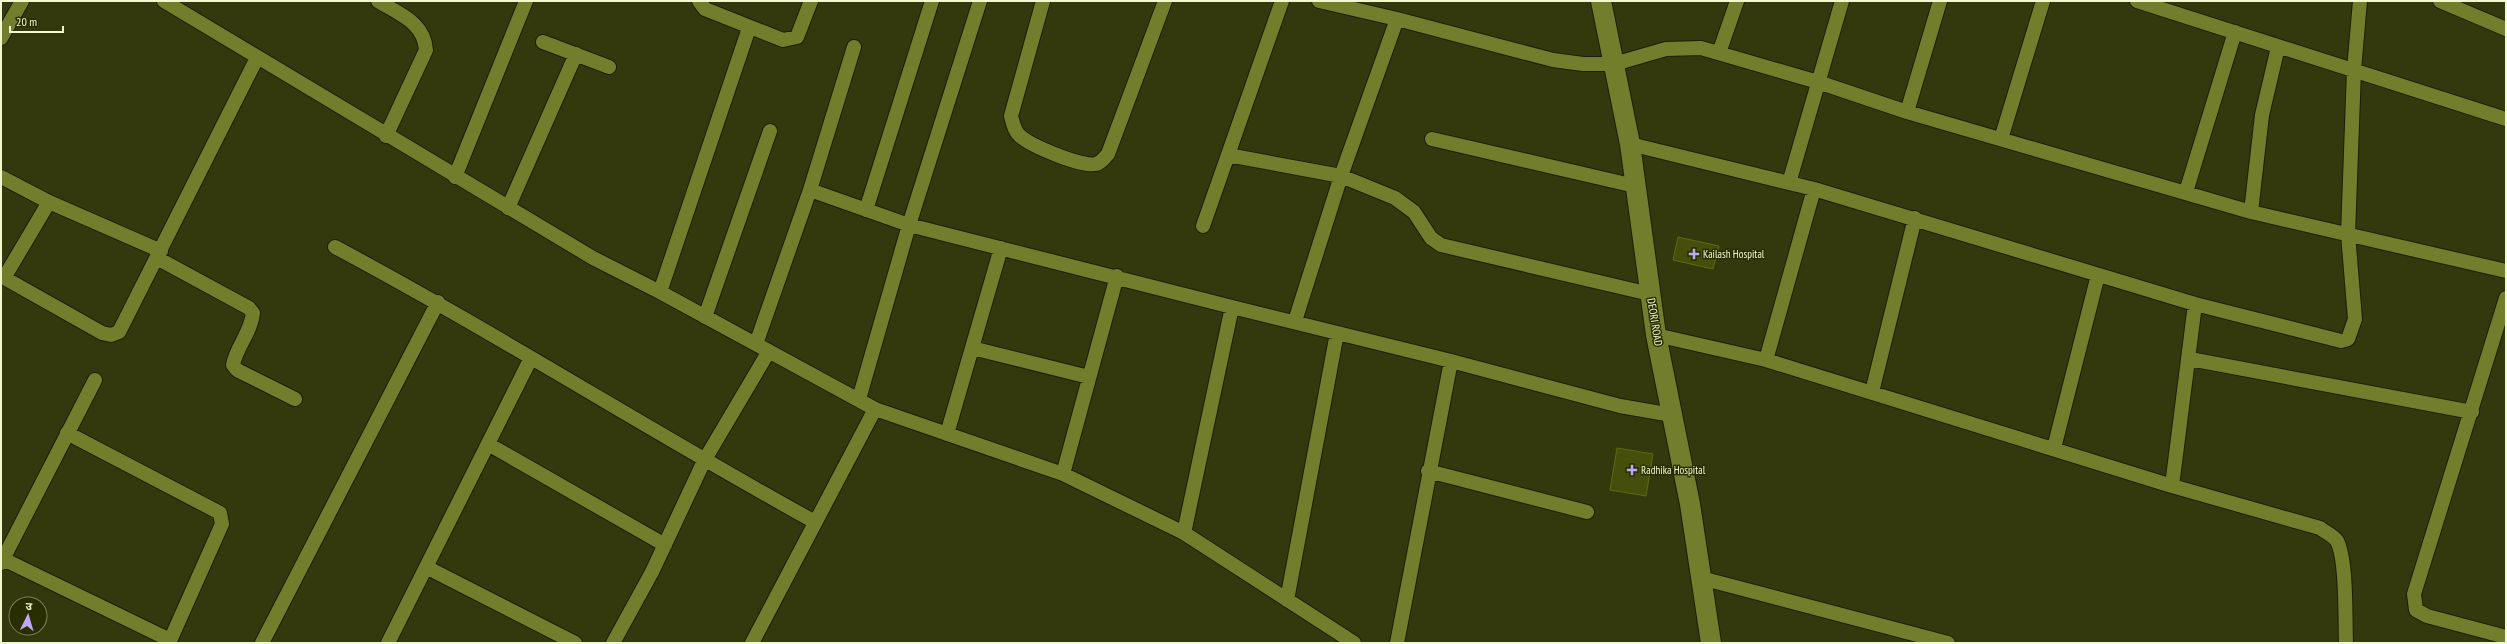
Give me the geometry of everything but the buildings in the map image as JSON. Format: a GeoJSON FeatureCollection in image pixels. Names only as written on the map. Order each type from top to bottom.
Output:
{"type":"FeatureCollection","features":[{"type":"Feature","properties":{"kind":"street"},"geometry":{"type":"LineString","coordinates":[[1,38],[22,1]]}},
{"type":"Feature","properties":{"kind":"street"},"geometry":{"type":"LineString","coordinates":[[164,1],[386,136],[593,258],[859,398],[875,409],[1063,474],[1184,533],[1350,642]]}},
{"type":"Feature","properties":{"kind":"street"},"geometry":{"type":"LineString","coordinates":[[378,1],[416,24],[421,30],[426,45],[422,62],[386,136]]}},
{"type":"Feature","properties":{"kind":"street"},"geometry":{"type":"LineString","coordinates":[[455,177],[526,1]]}},
{"type":"Feature","properties":{"kind":"street"},"geometry":{"type":"LineString","coordinates":[[698,1],[705,9],[749,28],[783,40],[793,39],[800,32],[811,1]]}},
{"type":"Feature","properties":{"kind":"street"},"geometry":{"type":"LineString","coordinates":[[866,210],[932,1]]}},
{"type":"Feature","properties":{"kind":"street"},"geometry":{"type":"LineString","coordinates":[[859,398],[909,224],[980,1]]}},
{"type":"Feature","properties":{"kind":"street"},"geometry":{"type":"LineString","coordinates":[[1043,1],[1011,116],[1014,127],[1020,136],[1039,147],[1080,163],[1095,164],[1102,161],[1108,154],[1165,1]]}},
{"type":"Feature","properties":{"kind":"street"},"geometry":{"type":"LineString","coordinates":[[1204,226],[1282,1]]}},
{"type":"Feature","properties":{"kind":"street"},"geometry":{"type":"LineString","coordinates":[[1319,1],[1397,19],[1553,60],[1583,64],[1614,64],[1666,49],[1701,48],[1719,52],[1818,82],[1907,112],[2251,212],[2506,271]]}},
{"type":"Feature","properties":{"kind":"street","name":"DEORI ROAD"},"geometry":{"type":"LineString","coordinates":[[1601,1],[1630,144],[1656,335],[1690,504],[1711,643]]}},
{"type":"Feature","properties":{"kind":"street"},"geometry":{"type":"LineString","coordinates":[[1719,52],[1736,1]]}},
{"type":"Feature","properties":{"kind":"street"},"geometry":{"type":"LineString","coordinates":[[1789,183],[1842,1]]}},
{"type":"Feature","properties":{"kind":"street"},"geometry":{"type":"LineString","coordinates":[[1907,112],[1940,1]]}},
{"type":"Feature","properties":{"kind":"street"},"geometry":{"type":"LineString","coordinates":[[2001,139],[2043,1]]}},
{"type":"Feature","properties":{"kind":"street"},"geometry":{"type":"LineString","coordinates":[[2137,1],[2506,119]]}},
{"type":"Feature","properties":{"kind":"street"},"geometry":{"type":"LineString","coordinates":[[1630,144],[1814,189],[1916,218],[2195,304],[2335,340],[2348,339],[2355,319],[2348,234],[2354,70],[2360,1]]}},
{"type":"Feature","properties":{"kind":"street"},"geometry":{"type":"LineString","coordinates":[[2440,1],[2506,29]]}},
{"type":"Feature","properties":{"kind":"street"},"geometry":{"type":"LineString","coordinates":[[1295,321],[1341,176],[1397,19]]}},
{"type":"Feature","properties":{"kind":"street"},"geometry":{"type":"LineString","coordinates":[[660,292],[749,28]]}},
{"type":"Feature","properties":{"kind":"street"},"geometry":{"type":"LineString","coordinates":[[2186,192],[2235,32]]}},
{"type":"Feature","properties":{"kind":"street"},"geometry":{"type":"LineString","coordinates":[[543,42],[609,67]]}},
{"type":"Feature","properties":{"kind":"street"},"geometry":{"type":"LineString","coordinates":[[756,344],[810,190],[854,47]]}},
{"type":"Feature","properties":{"kind":"street"},"geometry":{"type":"LineString","coordinates":[[2251,212],[2262,115],[2278,47]]}},
{"type":"Feature","properties":{"kind":"street"},"geometry":{"type":"LineString","coordinates":[[508,208],[576,54]]}},
{"type":"Feature","properties":{"kind":"street"},"geometry":{"type":"LineString","coordinates":[[49,202],[2,277],[102,333],[111,335],[119,332],[257,58]]}},
{"type":"Feature","properties":{"kind":"street"},"geometry":{"type":"LineString","coordinates":[[705,317],[770,131]]}},
{"type":"Feature","properties":{"kind":"street"},"geometry":{"type":"LineString","coordinates":[[1432,139],[1635,186]]}},
{"type":"Feature","properties":{"kind":"street"},"geometry":{"type":"LineString","coordinates":[[1228,155],[1341,176],[1405,204],[1431,238],[1441,245],[1650,294]]}},
{"type":"Feature","properties":{"kind":"street"},"geometry":{"type":"LineString","coordinates":[[1,177],[49,202],[159,254],[249,308],[253,314],[252,323],[235,356],[233,366],[237,370],[295,398]]}},
{"type":"Feature","properties":{"kind":"street"},"geometry":{"type":"LineString","coordinates":[[1766,360],[1814,189]]}},
{"type":"Feature","properties":{"kind":"street"},"geometry":{"type":"LineString","coordinates":[[810,190],[909,224],[1117,276],[1232,307],[1295,321],[1620,406],[1672,415]]}},
{"type":"Feature","properties":{"kind":"street"},"geometry":{"type":"LineString","coordinates":[[1872,392],[1916,218]]}},
{"type":"Feature","properties":{"kind":"street"},"geometry":{"type":"LineString","coordinates":[[335,247],[438,302],[704,461],[815,522]]}},
{"type":"Feature","properties":{"kind":"street"},"geometry":{"type":"LineString","coordinates":[[947,434],[1001,248]]}},
{"type":"Feature","properties":{"kind":"street"},"geometry":{"type":"LineString","coordinates":[[2054,448],[2098,275]]}},
{"type":"Feature","properties":{"kind":"street"},"geometry":{"type":"LineString","coordinates":[[1063,474],[1117,276]]}},
{"type":"Feature","properties":{"kind":"street"},"geometry":{"type":"LineString","coordinates":[[2506,298],[2472,412],[2416,587],[2414,602],[2416,610],[2427,616],[2506,637]]}},
{"type":"Feature","properties":{"kind":"street"},"geometry":{"type":"LineString","coordinates":[[262,643],[438,302]]}},
{"type":"Feature","properties":{"kind":"street"},"geometry":{"type":"LineString","coordinates":[[2172,486],[2190,359],[2195,304]]}},
{"type":"Feature","properties":{"kind":"street"},"geometry":{"type":"LineString","coordinates":[[1184,533],[1232,307]]}},
{"type":"Feature","properties":{"kind":"street"},"geometry":{"type":"LineString","coordinates":[[1288,600],[1337,333]]}},
{"type":"Feature","properties":{"kind":"street"},"geometry":{"type":"LineString","coordinates":[[1656,335],[1766,360],[2054,448],[2172,486],[2320,528],[2331,535],[2336,541],[2342,564],[2346,643]]}},
{"type":"Feature","properties":{"kind":"street"},"geometry":{"type":"LineString","coordinates":[[972,348],[1089,377]]}},
{"type":"Feature","properties":{"kind":"street"},"geometry":{"type":"LineString","coordinates":[[613,643],[665,545],[704,461],[769,351]]}},
{"type":"Feature","properties":{"kind":"street"},"geometry":{"type":"LineString","coordinates":[[388,643],[531,358]]}},
{"type":"Feature","properties":{"kind":"street"},"geometry":{"type":"LineString","coordinates":[[2190,359],[2472,412]]}},
{"type":"Feature","properties":{"kind":"street"},"geometry":{"type":"LineString","coordinates":[[1397,643],[1428,471],[1451,361]]}},
{"type":"Feature","properties":{"kind":"street"},"geometry":{"type":"LineString","coordinates":[[67,433],[220,513],[222,524],[170,642],[2,561],[67,433],[95,380]]}},
{"type":"Feature","properties":{"kind":"street"},"geometry":{"type":"LineString","coordinates":[[752,643],[875,409]]}},
{"type":"Feature","properties":{"kind":"street"},"geometry":{"type":"LineString","coordinates":[[488,444],[665,545]]}},
{"type":"Feature","properties":{"kind":"street"},"geometry":{"type":"LineString","coordinates":[[1428,471],[1587,512]]}},
{"type":"Feature","properties":{"kind":"street"},"geometry":{"type":"LineString","coordinates":[[426,568],[575,643]]}},
{"type":"Feature","properties":{"kind":"street"},"geometry":{"type":"LineString","coordinates":[[1701,578],[1948,643]]}},
{"type":"Feature","properties":{"kind":"place","name":"Kailash Hospital"},"geometry":{"type":"Point","coordinates":[1694,254]}},
{"type":"Feature","properties":{"kind":"place","name":"Radhika Hospital"},"geometry":{"type":"Point","coordinates":[1632,470]}}]}
